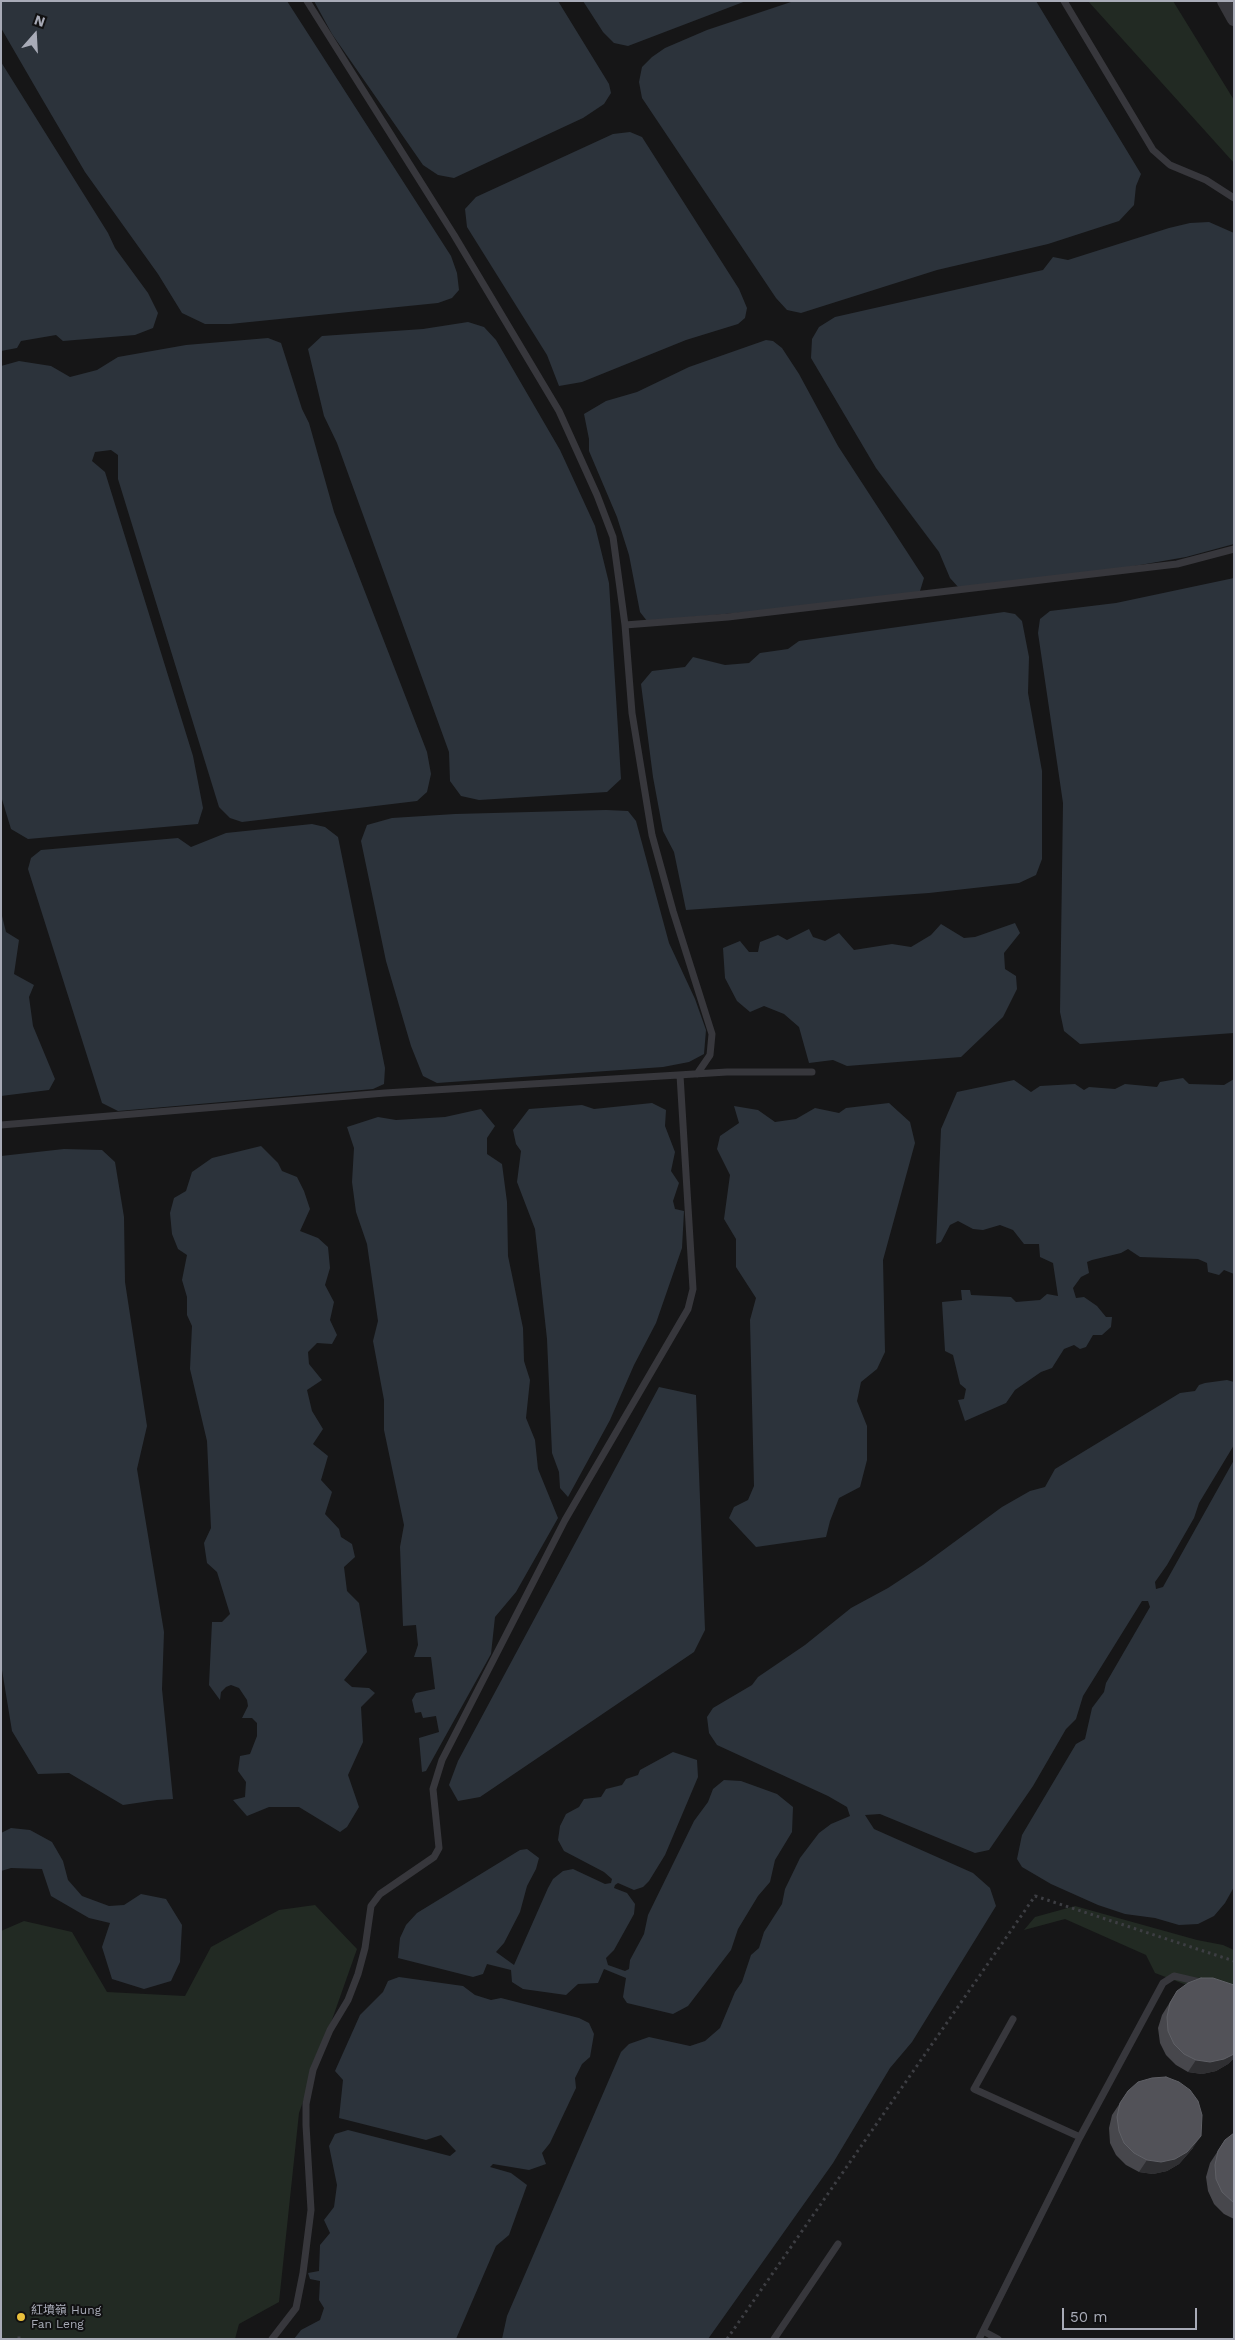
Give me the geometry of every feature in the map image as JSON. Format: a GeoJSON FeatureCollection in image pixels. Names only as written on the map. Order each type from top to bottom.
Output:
{"type":"FeatureCollection","features":[{"type":"Feature","properties":{"kind":"street"},"geometry":{"type":"LineString","coordinates":[[1224,1],[1234,19]]}},
{"type":"Feature","properties":{"kind":"lane"},"geometry":{"type":"LineString","coordinates":[[307,1],[454,236],[560,411],[597,494],[613,536],[625,625],[632,713],[652,835],[672,911],[712,1034],[710,1055],[696,1074]]}},
{"type":"Feature","properties":{"kind":"lane"},"geometry":{"type":"LineString","coordinates":[[1064,1],[1153,150],[1170,165],[1206,180],[1234,198]]}},
{"type":"Feature","properties":{"kind":"lane"},"geometry":{"type":"LineString","coordinates":[[625,625],[728,617],[1148,568],[1178,564],[1234,549]]}},
{"type":"Feature","properties":{"kind":"lane"},"geometry":{"type":"LineString","coordinates":[[1,1126],[385,1093],[696,1074],[812,1072]]}},
{"type":"Feature","properties":{"kind":"lane"},"geometry":{"type":"LineString","coordinates":[[272,2339],[296,2308],[303,2273],[311,2210],[306,2104],[313,2070],[330,2030],[348,2000],[358,1974],[365,1948],[371,1906],[380,1894],[434,1857],[439,1848],[433,1789],[442,1760],[565,1520],[688,1309],[693,1289],[680,1075]]}},
{"type":"Feature","properties":{"kind":"lane"},"geometry":{"type":"LineString","coordinates":[[979,2339],[1080,2137],[1163,1983],[1174,1976],[1191,1978],[1208,1985]]}},
{"type":"Feature","properties":{"kind":"lane"},"geometry":{"type":"LineString","coordinates":[[1013,2018],[974,2089],[1080,2137]]}},
{"type":"Feature","properties":{"kind":"lane"},"geometry":{"type":"LineString","coordinates":[[774,2339],[838,2244]]}},
{"type":"Feature","properties":{"kind":"lane"},"geometry":{"type":"LineString","coordinates":[[984,2331],[998,2339]]}},
{"type":"Feature","properties":{"kind":"path"},"geometry":{"type":"LineString","coordinates":[[727,2339],[1035,1896],[1234,1961]]}},
{"type":"Feature","properties":{"kind":"shaded area"},"geometry":{"type":"Polygon","coordinates":[[[1,1],[287,1],[451,256],[457,273],[459,290],[452,298],[438,303],[230,324],[205,324],[182,313],[158,274],[85,172],[41,97],[1,28],[1,1]]]}},
{"type":"Feature","properties":{"kind":"shaded area"},"geometry":{"type":"Polygon","coordinates":[[[314,1],[558,1],[609,84],[611,93],[604,104],[583,118],[454,178],[438,175],[423,165],[332,34],[314,1]]]}},
{"type":"Feature","properties":{"kind":"shaded area"},"geometry":{"type":"Polygon","coordinates":[[[583,1],[746,1],[628,46],[614,43],[603,32],[583,1]]]}},
{"type":"Feature","properties":{"kind":"shaded area"},"geometry":{"type":"Polygon","coordinates":[[[794,1],[1036,1],[1141,174],[1136,186],[1134,205],[1119,221],[1048,244],[937,270],[801,313],[787,310],[776,298],[642,98],[639,82],[642,67],[665,48],[707,30],[794,1]]]}},
{"type":"Feature","properties":{"kind":"shaded area"},"geometry":{"type":"Polygon","coordinates":[[[1088,1],[1173,1],[1234,100],[1234,163],[1088,1]]]}},
{"type":"Feature","properties":{"kind":"shaded area"},"geometry":{"type":"Polygon","coordinates":[[[1,62],[108,233],[115,248],[148,293],[158,313],[153,328],[135,335],[63,341],[56,335],[21,341],[17,348],[1,351],[1,62]]]}},
{"type":"Feature","properties":{"kind":"shaded area"},"geometry":{"type":"Polygon","coordinates":[[[630,132],[642,137],[739,289],[747,308],[745,318],[738,324],[686,340],[582,382],[559,386],[547,355],[467,227],[465,209],[476,197],[613,134],[630,132]]]}},
{"type":"Feature","properties":{"kind":"shaded area"},"geometry":{"type":"Polygon","coordinates":[[[1209,222],[1234,233],[1234,544],[1186,557],[1088,574],[959,588],[950,578],[939,552],[876,468],[811,358],[812,339],[819,327],[835,317],[1043,270],[1053,257],[1068,260],[1169,228],[1190,223],[1209,222]]]}},
{"type":"Feature","properties":{"kind":"shaded area"},"geometry":{"type":"Polygon","coordinates":[[[468,322],[484,327],[496,340],[560,450],[595,526],[609,583],[621,779],[607,792],[479,800],[461,796],[450,781],[449,752],[337,443],[324,416],[308,349],[322,336],[423,329],[468,322]]]}},
{"type":"Feature","properties":{"kind":"shaded area"},"geometry":{"type":"Polygon","coordinates":[[[268,338],[281,343],[302,409],[309,423],[334,512],[427,752],[431,774],[427,792],[417,801],[242,822],[230,818],[219,807],[118,479],[118,455],[111,450],[95,452],[92,461],[105,472],[193,756],[203,808],[198,824],[28,839],[11,829],[1,796],[1,366],[19,361],[51,366],[70,377],[97,370],[118,357],[186,345],[268,338]]]}},
{"type":"Feature","properties":{"kind":"shaded area"},"geometry":{"type":"Polygon","coordinates":[[[766,340],[773,341],[782,348],[799,374],[838,446],[924,578],[920,591],[904,598],[647,621],[640,612],[629,555],[617,517],[589,451],[589,439],[584,414],[606,401],[637,392],[689,367],[766,340]]]}},
{"type":"Feature","properties":{"kind":"shaded area"},"geometry":{"type":"Polygon","coordinates":[[[1234,578],[1234,1033],[1080,1044],[1064,1031],[1060,1012],[1063,803],[1038,633],[1040,619],[1050,611],[1116,603],[1234,578]]]}},
{"type":"Feature","properties":{"kind":"shaded area"},"geometry":{"type":"Polygon","coordinates":[[[1004,612],[1015,614],[1022,621],[1029,657],[1028,693],[1042,771],[1042,859],[1036,875],[1019,883],[929,893],[686,910],[674,852],[663,831],[653,777],[641,684],[652,671],[685,667],[693,657],[725,665],[749,663],[760,653],[788,649],[799,641],[1004,612]]]}},
{"type":"Feature","properties":{"kind":"shaded area"},"geometry":{"type":"Polygon","coordinates":[[[628,811],[636,821],[669,943],[695,999],[706,1030],[704,1054],[689,1062],[663,1067],[437,1083],[423,1076],[411,1046],[386,961],[361,841],[367,825],[392,818],[455,814],[628,811]]]}},
{"type":"Feature","properties":{"kind":"shaded area"},"geometry":{"type":"Polygon","coordinates":[[[312,824],[325,827],[338,837],[385,1068],[384,1084],[373,1089],[118,1111],[102,1103],[28,869],[31,858],[41,850],[178,838],[191,847],[226,833],[312,824]]]}},
{"type":"Feature","properties":{"kind":"shaded area"},"geometry":{"type":"Polygon","coordinates":[[[1,912],[6,932],[19,940],[14,974],[34,985],[29,997],[33,1026],[55,1079],[49,1090],[1,1096],[1,912]]]}},
{"type":"Feature","properties":{"kind":"shaded area"},"geometry":{"type":"Polygon","coordinates":[[[1015,923],[1020,933],[1004,953],[1005,969],[1016,976],[1017,989],[1003,1017],[961,1057],[847,1066],[833,1060],[809,1063],[799,1027],[784,1014],[764,1006],[750,1012],[737,1001],[725,978],[723,948],[740,941],[749,952],[758,952],[760,942],[778,935],[787,940],[809,929],[813,937],[825,941],[839,933],[854,950],[892,944],[911,947],[931,935],[941,924],[964,938],[975,937],[1015,923]]]}},
{"type":"Feature","properties":{"kind":"shaded area"},"geometry":{"type":"Polygon","coordinates":[[[1183,1078],[1189,1084],[1224,1085],[1234,1079],[1234,1274],[1224,1270],[1219,1275],[1208,1272],[1207,1263],[1198,1259],[1140,1257],[1128,1249],[1121,1253],[1087,1262],[1089,1273],[1081,1277],[1073,1288],[1076,1298],[1084,1297],[1097,1306],[1106,1317],[1112,1317],[1111,1327],[1102,1335],[1093,1335],[1086,1347],[1080,1349],[1074,1345],[1064,1349],[1052,1368],[1041,1372],[1015,1390],[1006,1403],[965,1421],[958,1400],[964,1399],[966,1389],[960,1384],[953,1355],[945,1351],[942,1302],[962,1300],[961,1290],[970,1290],[971,1295],[1011,1297],[1016,1302],[1040,1300],[1047,1294],[1058,1296],[1053,1263],[1040,1257],[1039,1244],[1024,1244],[1013,1230],[1000,1225],[983,1230],[973,1229],[958,1221],[950,1225],[941,1242],[936,1244],[941,1129],[957,1092],[1014,1080],[1031,1092],[1040,1086],[1075,1084],[1084,1090],[1089,1087],[1115,1089],[1125,1084],[1157,1087],[1160,1082],[1183,1078]]]}},
{"type":"Feature","properties":{"kind":"shaded area"},"geometry":{"type":"Polygon","coordinates":[[[652,1103],[666,1110],[665,1126],[675,1152],[671,1171],[679,1183],[673,1201],[675,1209],[684,1211],[682,1248],[656,1323],[634,1365],[610,1420],[568,1497],[560,1488],[559,1472],[552,1453],[547,1339],[535,1229],[517,1182],[521,1151],[516,1144],[513,1130],[529,1109],[582,1105],[594,1109],[652,1103]]]}},
{"type":"Feature","properties":{"kind":"shaded area"},"geometry":{"type":"Polygon","coordinates":[[[889,1103],[910,1122],[915,1143],[883,1260],[885,1352],[877,1369],[861,1382],[857,1401],[867,1426],[867,1460],[860,1487],[839,1498],[826,1537],[756,1547],[729,1518],[734,1507],[748,1500],[754,1486],[750,1320],[756,1298],[736,1267],[736,1239],[724,1219],[730,1175],[717,1149],[720,1136],[739,1123],[734,1106],[758,1110],[775,1122],[796,1119],[815,1108],[839,1113],[846,1108],[889,1103]]]}},
{"type":"Feature","properties":{"kind":"shaded area"},"geometry":{"type":"Polygon","coordinates":[[[481,1109],[495,1126],[487,1138],[487,1154],[502,1164],[507,1202],[508,1256],[523,1328],[524,1361],[530,1380],[526,1418],[535,1440],[538,1469],[558,1518],[516,1592],[495,1617],[491,1654],[426,1771],[422,1772],[419,1738],[439,1732],[436,1716],[423,1718],[421,1712],[415,1713],[412,1700],[416,1693],[435,1689],[431,1657],[414,1657],[418,1645],[416,1625],[403,1626],[400,1547],[404,1525],[384,1430],[384,1400],[373,1341],[378,1321],[367,1244],[356,1212],[352,1182],[354,1148],[347,1127],[378,1117],[396,1120],[445,1117],[481,1109]]]}},
{"type":"Feature","properties":{"kind":"shaded area"},"geometry":{"type":"Polygon","coordinates":[[[261,1146],[278,1163],[282,1171],[297,1177],[304,1191],[310,1209],[300,1231],[318,1238],[328,1247],[330,1268],[325,1285],[334,1302],[330,1320],[337,1335],[332,1344],[317,1343],[308,1352],[309,1364],[322,1380],[307,1390],[312,1411],[323,1429],[313,1444],[328,1456],[321,1480],[332,1492],[325,1514],[339,1529],[341,1537],[352,1544],[355,1557],[344,1567],[347,1591],[359,1603],[367,1652],[344,1680],[352,1687],[369,1688],[375,1693],[361,1707],[363,1742],[348,1775],[359,1807],[347,1827],[340,1832],[299,1807],[269,1807],[247,1816],[233,1800],[245,1797],[246,1782],[238,1771],[240,1756],[250,1754],[257,1736],[257,1723],[252,1718],[242,1718],[248,1706],[247,1700],[239,1688],[231,1685],[226,1687],[221,1692],[220,1700],[209,1685],[212,1622],[222,1622],[230,1614],[217,1572],[207,1563],[204,1543],[211,1528],[207,1441],[190,1369],[192,1326],[187,1315],[187,1297],[182,1280],[187,1255],[178,1249],[172,1234],[170,1213],[174,1198],[186,1191],[192,1172],[212,1158],[261,1146]]]}},
{"type":"Feature","properties":{"kind":"shaded area"},"geometry":{"type":"Polygon","coordinates":[[[64,1149],[102,1150],[115,1162],[124,1217],[125,1282],[147,1426],[137,1469],[164,1632],[162,1689],[173,1799],[123,1805],[69,1773],[38,1774],[12,1731],[1,1664],[1,1156],[64,1149]]]}},
{"type":"Feature","properties":{"kind":"shaded area"},"geometry":{"type":"Polygon","coordinates":[[[1227,1380],[1234,1382],[1234,1445],[1199,1503],[1194,1518],[1167,1565],[1155,1582],[1156,1589],[1163,1587],[1234,1460],[1234,1887],[1225,1903],[1214,1916],[1198,1924],[1179,1925],[1155,1918],[1125,1914],[1098,1905],[1051,1884],[1022,1867],[1017,1859],[1022,1835],[1076,1744],[1085,1739],[1092,1708],[1104,1692],[1106,1683],[1150,1607],[1148,1601],[1142,1601],[1083,1696],[1076,1719],[1066,1729],[1033,1786],[989,1850],[975,1853],[880,1814],[865,1815],[874,1829],[973,1873],[990,1888],[996,1906],[912,2042],[890,2068],[833,2163],[708,2339],[502,2339],[507,2316],[621,2052],[629,2044],[649,2037],[690,2046],[705,2041],[720,2028],[735,1992],[742,1982],[751,1955],[759,1948],[764,1932],[782,1904],[785,1889],[800,1858],[819,1833],[831,1824],[850,1816],[847,1807],[828,1796],[717,1745],[709,1733],[707,1717],[713,1708],[752,1685],[758,1677],[805,1645],[851,1608],[888,1588],[923,1565],[1002,1507],[1030,1491],[1045,1487],[1055,1469],[1180,1393],[1195,1391],[1199,1385],[1205,1383],[1227,1380]]]}},
{"type":"Feature","properties":{"kind":"shaded area"},"geometry":{"type":"Polygon","coordinates":[[[659,1387],[696,1395],[705,1630],[694,1652],[480,1797],[458,1801],[449,1785],[458,1761],[659,1387]]]}},
{"type":"Feature","properties":{"kind":"shaded area"},"geometry":{"type":"Polygon","coordinates":[[[673,1752],[697,1760],[698,1777],[665,1855],[649,1881],[643,1887],[634,1890],[618,1883],[615,1885],[614,1888],[627,1893],[635,1904],[634,1914],[614,1950],[606,1958],[608,1965],[625,1971],[629,1969],[630,1960],[644,1934],[648,1915],[694,1821],[708,1802],[713,1789],[724,1780],[741,1781],[777,1794],[793,1807],[792,1832],[775,1860],[770,1882],[758,1896],[738,1929],[731,1950],[688,2006],[673,2014],[627,2003],[623,1997],[626,1978],[604,1969],[598,1983],[578,1984],[566,1995],[523,1989],[512,1982],[511,1970],[487,1964],[483,1974],[473,1977],[398,1958],[400,1938],[406,1925],[417,1913],[520,1850],[527,1849],[539,1858],[536,1869],[527,1886],[520,1912],[504,1943],[496,1952],[514,1965],[553,1879],[563,1871],[573,1869],[605,1884],[611,1883],[612,1879],[604,1872],[564,1851],[558,1840],[560,1826],[566,1814],[579,1807],[584,1799],[601,1797],[606,1789],[622,1785],[626,1779],[638,1775],[640,1770],[673,1752]]]}},
{"type":"Feature","properties":{"kind":"shaded area"},"geometry":{"type":"Polygon","coordinates":[[[11,1828],[30,1830],[52,1842],[63,1861],[68,1880],[82,1896],[109,1906],[124,1905],[141,1894],[166,1899],[182,1925],[180,1962],[171,1981],[144,1989],[112,1979],[102,1947],[110,1923],[89,1918],[51,1896],[42,1869],[11,1868],[1,1871],[1,1833],[11,1828]]]}},
{"type":"Feature","properties":{"kind":"shaded area"},"geometry":{"type":"Polygon","coordinates":[[[315,1905],[357,1949],[299,2113],[279,2302],[239,2324],[235,2339],[1,2339],[1,1931],[24,1921],[72,1932],[107,1992],[185,1996],[211,1947],[279,1910],[315,1905]]]}},
{"type":"Feature","properties":{"kind":"shaded area"},"geometry":{"type":"Polygon","coordinates":[[[1075,1906],[1197,1940],[1223,1945],[1234,1950],[1234,2003],[1155,1973],[1146,1955],[1065,1919],[1024,1930],[1035,1917],[1075,1906]]]}},
{"type":"Feature","properties":{"kind":"shaded area"},"geometry":{"type":"Polygon","coordinates":[[[399,1977],[463,1986],[475,1995],[491,2000],[501,1998],[579,2018],[589,2023],[594,2034],[590,2057],[582,2064],[575,2078],[576,2088],[550,2143],[542,2153],[546,2164],[529,2170],[493,2164],[490,2167],[511,2173],[527,2185],[509,2235],[496,2246],[456,2339],[294,2339],[301,2330],[320,2320],[324,2308],[319,2300],[320,2281],[310,2279],[308,2273],[319,2271],[320,2245],[330,2233],[324,2220],[334,2207],[337,2185],[329,2146],[335,2134],[348,2130],[450,2156],[456,2151],[441,2135],[426,2140],[339,2118],[343,2080],[335,2071],[360,2015],[383,1992],[388,1981],[399,1977]]]}},
{"type":"Feature","properties":{"kind":"building"},"geometry":{"type":"Polygon","coordinates":[[[1201,1978],[1213,1978],[1234,1985],[1234,2054],[1224,2059],[1210,2062],[1196,2060],[1184,2054],[1174,2044],[1168,2031],[1167,2017],[1170,2003],[1177,1991],[1188,1983],[1201,1978]]]}},
{"type":"Feature","properties":{"kind":"building"},"geometry":{"type":"Polygon","coordinates":[[[1166,2077],[1179,2082],[1190,2090],[1198,2101],[1202,2115],[1201,2136],[1187,2152],[1175,2159],[1161,2162],[1147,2160],[1134,2153],[1124,2143],[1119,2131],[1117,2117],[1120,2103],[1128,2091],[1138,2082],[1166,2077]]]}},
{"type":"Feature","properties":{"kind":"building"},"geometry":{"type":"Polygon","coordinates":[[[1234,2133],[1234,2203],[1222,2192],[1216,2179],[1215,2165],[1218,2151],[1225,2140],[1234,2133]]]}},
{"type":"Feature","properties":{"kind":"place","name":"紅墳嶺 Hung Fan Leng"},"geometry":{"type":"Point","coordinates":[21,2317]}}]}
